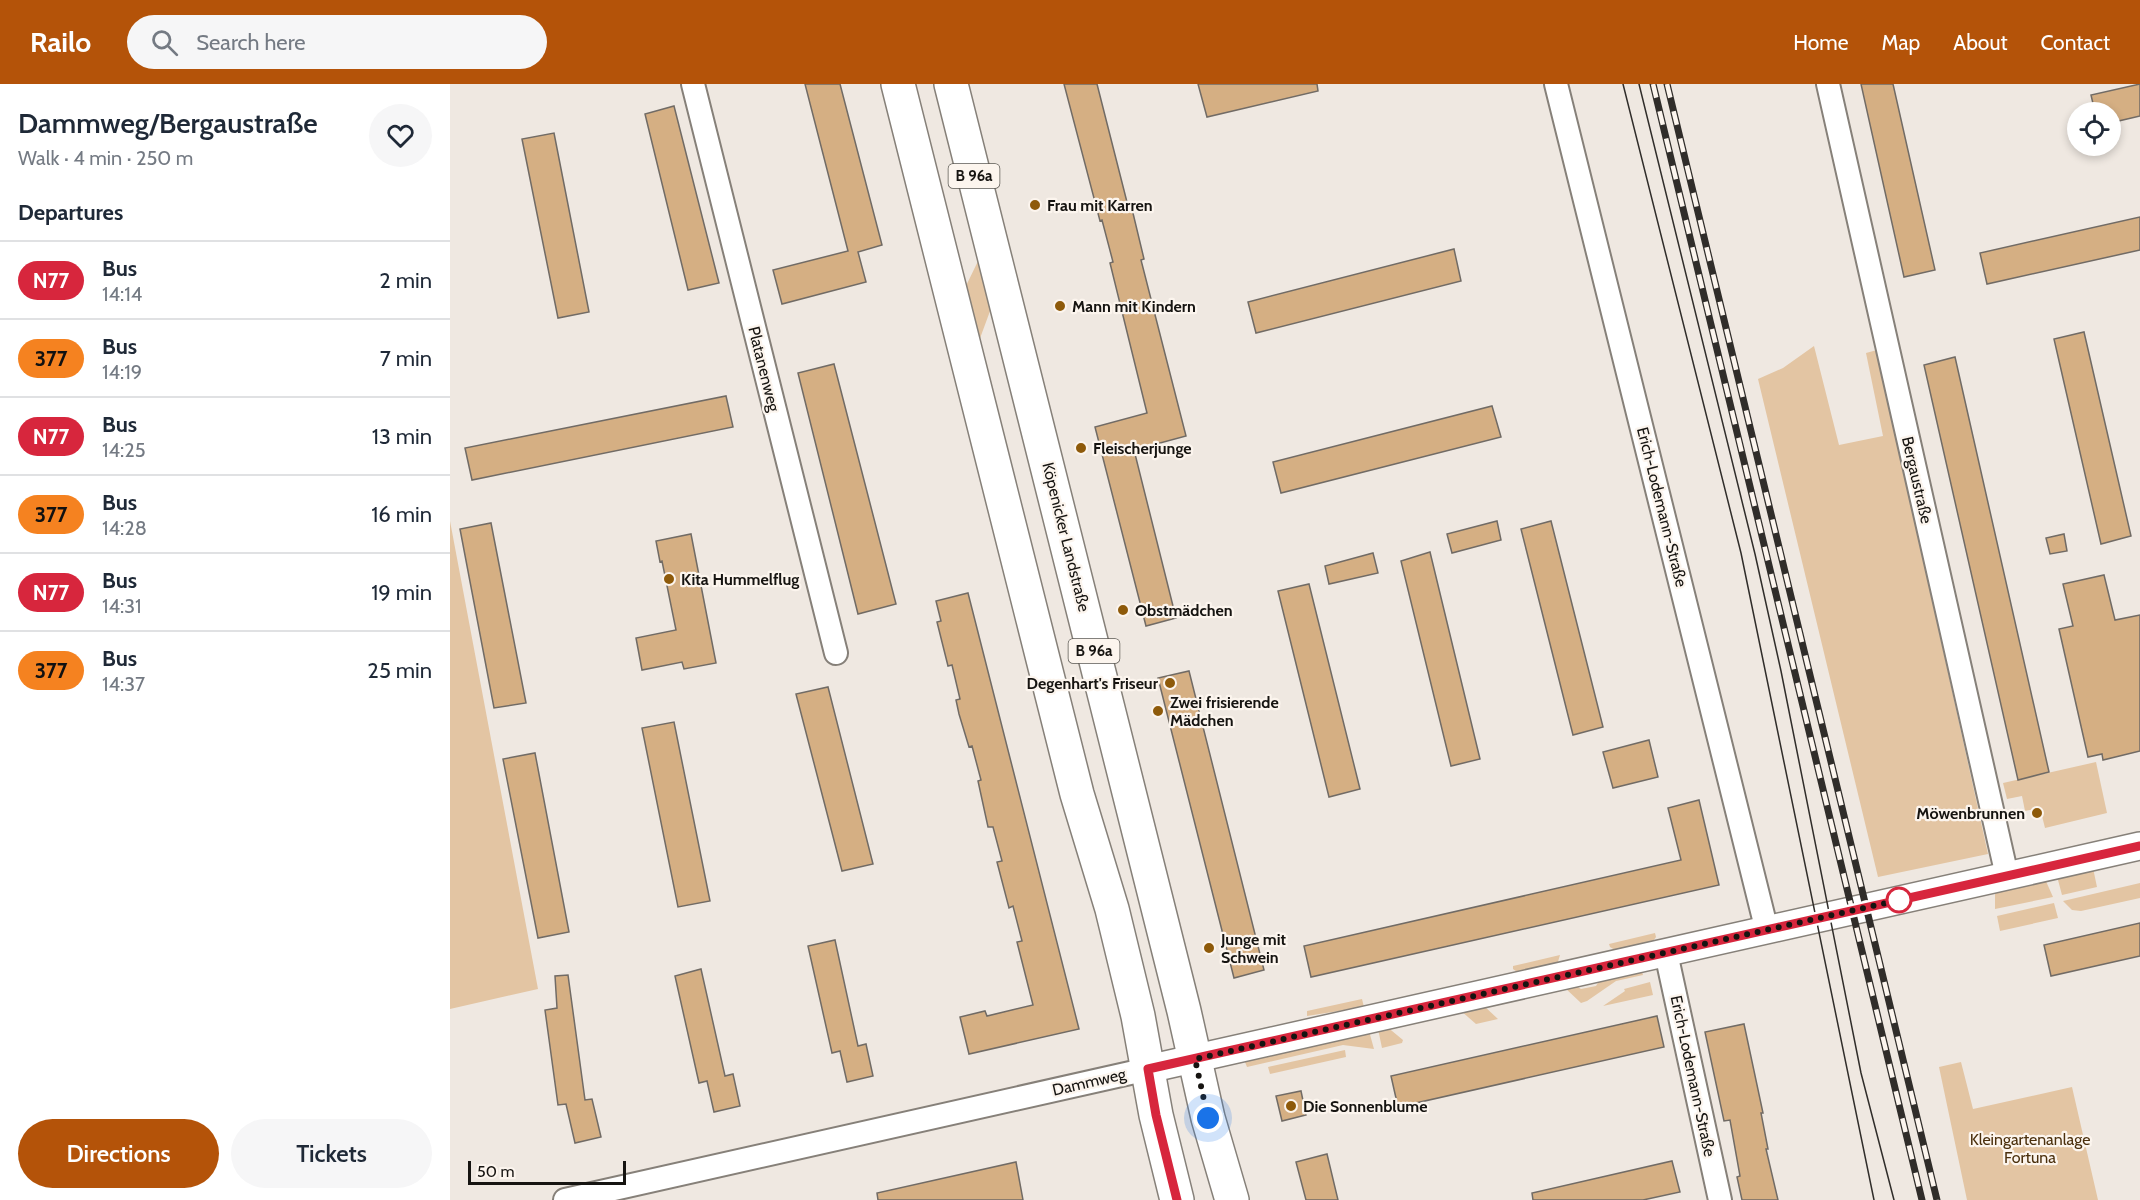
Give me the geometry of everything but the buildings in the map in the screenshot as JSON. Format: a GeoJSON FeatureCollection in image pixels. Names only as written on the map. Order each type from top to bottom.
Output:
{"type":"FeatureCollection","features":[{"type":"Feature","properties":{"kind":"main road","name":"B 96a"},"geometry":{"type":"LineString","coordinates":[[898,84],[1074,783],[1112,909],[1138,1016],[1156,1115],[1177,1200]]}},
{"type":"Feature","properties":{"kind":"main road","name":"Köpenicker Landstraße"},"geometry":{"type":"LineString","coordinates":[[951,84],[1208,1118],[1232,1200]]}},
{"type":"Feature","properties":{"kind":"street","name":"Platanenweg"},"geometry":{"type":"LineString","coordinates":[[693,84],[836,653]]}},
{"type":"Feature","properties":{"kind":"street","name":"Erich-Lodemann-Straße"},"geometry":{"type":"LineString","coordinates":[[1556,84],[1767,931]]}},
{"type":"Feature","properties":{"kind":"street","name":"Bergaustraße"},"geometry":{"type":"LineString","coordinates":[[1828,84],[2007,876]]}},
{"type":"Feature","properties":{"kind":"street","name":"Dammweg"},"geometry":{"type":"LineString","coordinates":[[565,1200],[598,1196],[1148,1069],[2140,846]]}},
{"type":"Feature","properties":{"kind":"street","name":"Erich-Lodemann-Straße"},"geometry":{"type":"LineString","coordinates":[[1666,953],[1720,1200]]}},
{"type":"Feature","properties":{"kind":"green space"},"geometry":{"type":"Polygon","coordinates":[[[981,255],[993,303],[979,341],[963,292],[981,255]]]}},
{"type":"Feature","properties":{"kind":"green space"},"geometry":{"type":"Polygon","coordinates":[[[1814,346],[1839,445],[1883,436],[1866,353],[1877,350],[1988,854],[1878,877],[1758,379],[1783,368],[1814,346]]]}},
{"type":"Feature","properties":{"kind":"green space"},"geometry":{"type":"Polygon","coordinates":[[[450,521],[538,989],[450,1009],[450,521]]]}},
{"type":"Feature","properties":{"kind":"green space"},"geometry":{"type":"Polygon","coordinates":[[[2096,762],[2107,813],[2045,828],[2040,808],[2025,811],[2022,796],[2007,799],[2003,783],[2096,762]]]}},
{"type":"Feature","properties":{"kind":"green space"},"geometry":{"type":"Polygon","coordinates":[[[2093,868],[2097,887],[2062,895],[2058,880],[2060,875],[2093,868]]]}},
{"type":"Feature","properties":{"kind":"green space"},"geometry":{"type":"Polygon","coordinates":[[[2045,879],[2053,897],[1995,909],[1995,890],[2045,879]]]}},
{"type":"Feature","properties":{"kind":"green space"},"geometry":{"type":"Polygon","coordinates":[[[2140,883],[2140,898],[2081,911],[2072,910],[2063,901],[2140,883]]]}},
{"type":"Feature","properties":{"kind":"green space"},"geometry":{"type":"Polygon","coordinates":[[[2054,903],[2058,918],[2000,931],[1997,916],[2054,903]]]}},
{"type":"Feature","properties":{"kind":"green space"},"geometry":{"type":"Polygon","coordinates":[[[1655,933],[1656,937],[1651,944],[1618,952],[1609,944],[1655,933]]]}},
{"type":"Feature","properties":{"kind":"green space"},"geometry":{"type":"Polygon","coordinates":[[[1560,955],[1557,965],[1520,974],[1513,969],[1513,966],[1560,955]]]}},
{"type":"Feature","properties":{"kind":"green space"},"geometry":{"type":"Polygon","coordinates":[[[1641,969],[1643,975],[1616,981],[1581,1003],[1564,987],[1573,984],[1581,989],[1596,986],[1601,978],[1641,969]]]}},
{"type":"Feature","properties":{"kind":"green space"},"geometry":{"type":"Polygon","coordinates":[[[1650,982],[1653,995],[1603,1006],[1625,991],[1624,989],[1650,982]]]}},
{"type":"Feature","properties":{"kind":"green space"},"geometry":{"type":"Polygon","coordinates":[[[1362,999],[1364,1007],[1307,1016],[1307,1011],[1362,999]]]}},
{"type":"Feature","properties":{"kind":"green space"},"geometry":{"type":"Polygon","coordinates":[[[1483,1005],[1498,1019],[1476,1024],[1460,1010],[1483,1005]]]}},
{"type":"Feature","properties":{"kind":"green space"},"geometry":{"type":"Polygon","coordinates":[[[1386,1026],[1403,1040],[1402,1043],[1382,1048],[1378,1029],[1386,1026]]]}},
{"type":"Feature","properties":{"kind":"green space"},"geometry":{"type":"Polygon","coordinates":[[[1369,1031],[1374,1049],[1343,1045],[1247,1067],[1245,1062],[1369,1031]]]}},
{"type":"Feature","properties":{"kind":"green space"},"geometry":{"type":"Polygon","coordinates":[[[1345,1050],[1346,1057],[1270,1074],[1268,1067],[1345,1050]]]}},
{"type":"Feature","properties":{"kind":"green space","name":"Kleingartenanlage Fortuna"},"geometry":{"type":"Polygon","coordinates":[[[1961,1062],[1973,1109],[2072,1087],[2098,1200],[1967,1200],[1939,1067],[1961,1062]]]}},
{"type":"Feature","properties":{"kind":"tram line"},"geometry":{"type":"LineString","coordinates":[[1623,84],[1741,553],[1874,1200]]}},
{"type":"Feature","properties":{"kind":"tram line"},"geometry":{"type":"LineString","coordinates":[[1639,84],[1755,554],[1781,671],[1861,1073],[1894,1200]]}},
{"type":"Feature","properties":{"kind":"railway"},"geometry":{"type":"LineString","coordinates":[[1653,84],[1922,1200]]}},
{"type":"Feature","properties":{"kind":"railway"},"geometry":{"type":"LineString","coordinates":[[1667,84],[1937,1200]]}},
{"type":"Feature","properties":{"kind":"bus line","name":"N77"},"geometry":{"type":"LineString","coordinates":[[1177,1200],[1156,1115],[1148,1069],[2140,846]]}},
{"type":"Feature","properties":{"kind":"place","name":"Frau mit Karren"},"geometry":{"type":"Point","coordinates":[1035,205]}},
{"type":"Feature","properties":{"kind":"place","name":"Mann mit Kindern"},"geometry":{"type":"Point","coordinates":[1060,306]}},
{"type":"Feature","properties":{"kind":"place","name":"Fleischerjunge"},"geometry":{"type":"Point","coordinates":[1081,448]}},
{"type":"Feature","properties":{"kind":"place","name":"Kita Hummelflug"},"geometry":{"type":"Point","coordinates":[669,579]}},
{"type":"Feature","properties":{"kind":"place","name":"Obstmädchen"},"geometry":{"type":"Point","coordinates":[1123,610]}},
{"type":"Feature","properties":{"kind":"place","name":"Degenhart's Friseur"},"geometry":{"type":"Point","coordinates":[1170,683]}},
{"type":"Feature","properties":{"kind":"place","name":"Zwei frisierende Mädchen"},"geometry":{"type":"Point","coordinates":[1158,711]}},
{"type":"Feature","properties":{"kind":"place","name":"Möwenbrunnen"},"geometry":{"type":"Point","coordinates":[2037,813]}},
{"type":"Feature","properties":{"kind":"place","name":"Junge mit Schwein"},"geometry":{"type":"Point","coordinates":[1209,948]}},
{"type":"Feature","properties":{"kind":"place","name":"Die Sonnenblume"},"geometry":{"type":"Point","coordinates":[1291,1106]}},
{"type":"Feature","properties":{"kind":"route"},"geometry":{"type":"LineString","coordinates":[[1208,1118],[1195,1059],[1908,898],[1899,900]]}}]}
